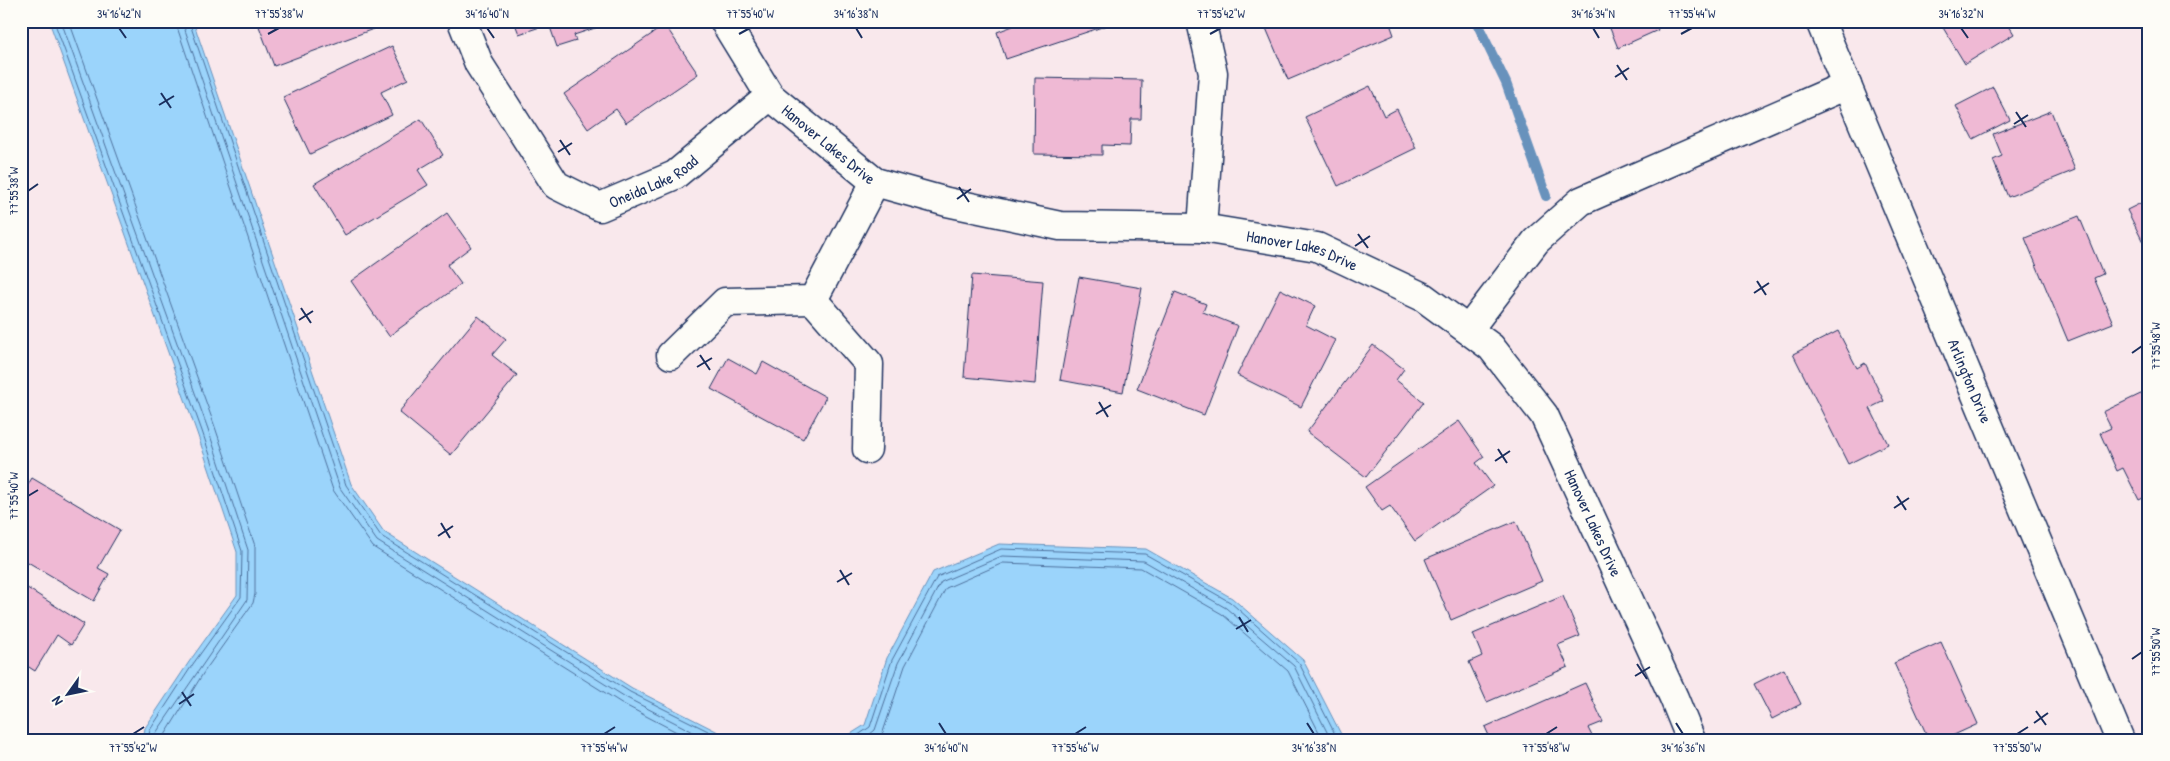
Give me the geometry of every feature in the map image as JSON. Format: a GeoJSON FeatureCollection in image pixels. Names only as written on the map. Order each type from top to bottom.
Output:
{"type":"FeatureCollection","features":[{"type":"Feature","properties":{"kind":"street","name":"Oneida Lake Road"},"geometry":{"type":"LineString","coordinates":[[462,21],[479,64],[556,185],[600,207],[675,175],[770,96]]}},
{"type":"Feature","properties":{"kind":"street","name":"Hanover Lakes Drive"},"geometry":{"type":"LineString","coordinates":[[724,21],[770,96],[875,182],[947,202],[1060,226],[1202,228],[1317,247],[1423,297],[1491,347],[1544,415],[1670,689],[1691,740]]}},
{"type":"Feature","properties":{"kind":"street"},"geometry":{"type":"LineString","coordinates":[[1201,21],[1213,73],[1202,228]]}},
{"type":"Feature","properties":{"kind":"street","name":"Arlington Drive"},"geometry":{"type":"LineString","coordinates":[[1820,21],[2120,740]]}},
{"type":"Feature","properties":{"kind":"street"},"geometry":{"type":"LineString","coordinates":[[1468,330],[1536,242],[1581,201],[1846,86]]}},
{"type":"Feature","properties":{"kind":"street"},"geometry":{"type":"LineString","coordinates":[[813,300],[875,182]]}},
{"type":"Feature","properties":{"kind":"street"},"geometry":{"type":"LineString","coordinates":[[671,355],[725,302],[813,300]]}},
{"type":"Feature","properties":{"kind":"street"},"geometry":{"type":"LineString","coordinates":[[813,300],[869,364],[866,449]]}},
{"type":"Feature","properties":{"kind":"water"},"geometry":{"type":"Polygon","coordinates":[[[49,21],[193,21],[351,484],[384,532],[632,688],[718,732],[742,740],[143,740],[145,728],[237,595],[237,552],[197,433],[49,21]]]}},
{"type":"Feature","properties":{"kind":"water"},"geometry":{"type":"Polygon","coordinates":[[[999,544],[1146,549],[1232,598],[1303,660],[1344,740],[841,740],[865,725],[887,658],[933,572],[999,544]]]}},
{"type":"Feature","properties":{"kind":"building"},"geometry":{"type":"Polygon","coordinates":[[[257,21],[382,21],[384,25],[274,66],[257,21]]]}},
{"type":"Feature","properties":{"kind":"building"},"geometry":{"type":"Polygon","coordinates":[[[514,21],[616,21],[574,35],[576,41],[557,47],[549,24],[519,34],[514,21]]]}},
{"type":"Feature","properties":{"kind":"building"},"geometry":{"type":"Polygon","coordinates":[[[1011,21],[1117,22],[1006,59],[997,32],[1013,26],[1011,21]]]}},
{"type":"Feature","properties":{"kind":"building"},"geometry":{"type":"Polygon","coordinates":[[[1263,21],[1389,21],[1394,35],[1288,80],[1263,21]]]}},
{"type":"Feature","properties":{"kind":"building"},"geometry":{"type":"Polygon","coordinates":[[[1607,21],[1654,21],[1658,30],[1618,48],[1607,21]]]}},
{"type":"Feature","properties":{"kind":"building"},"geometry":{"type":"Polygon","coordinates":[[[1939,21],[2006,21],[2014,34],[1965,64],[1939,21]]]}},
{"type":"Feature","properties":{"kind":"building"},"geometry":{"type":"Polygon","coordinates":[[[665,25],[698,74],[626,123],[616,109],[588,129],[564,94],[665,25]]]}},
{"type":"Feature","properties":{"kind":"building"},"geometry":{"type":"Polygon","coordinates":[[[392,46],[408,79],[381,92],[392,115],[310,154],[283,97],[392,46]]]}},
{"type":"Feature","properties":{"kind":"building"},"geometry":{"type":"Polygon","coordinates":[[[1035,78],[1142,80],[1141,119],[1131,119],[1130,146],[1102,145],[1102,155],[1034,154],[1035,78]]]}},
{"type":"Feature","properties":{"kind":"building"},"geometry":{"type":"Polygon","coordinates":[[[1370,86],[1384,116],[1397,109],[1416,148],[1338,186],[1305,117],[1370,86]]]}},
{"type":"Feature","properties":{"kind":"building"},"geometry":{"type":"Polygon","coordinates":[[[1993,87],[2010,120],[1973,139],[1956,106],[1993,87]]]}},
{"type":"Feature","properties":{"kind":"building"},"geometry":{"type":"Polygon","coordinates":[[[2051,111],[2075,170],[2008,197],[1993,160],[2002,156],[1993,134],[2051,111]]]}},
{"type":"Feature","properties":{"kind":"building"},"geometry":{"type":"Polygon","coordinates":[[[421,119],[443,155],[418,170],[428,185],[345,235],[314,184],[421,119]]]}},
{"type":"Feature","properties":{"kind":"building"},"geometry":{"type":"Polygon","coordinates":[[[2149,199],[2149,239],[2143,242],[2127,210],[2149,199]]]}},
{"type":"Feature","properties":{"kind":"building"},"geometry":{"type":"Polygon","coordinates":[[[447,213],[471,247],[447,265],[461,284],[389,336],[351,281],[447,213]]]}},
{"type":"Feature","properties":{"kind":"building"},"geometry":{"type":"Polygon","coordinates":[[[2079,216],[2103,274],[2094,278],[2113,323],[2068,341],[2025,238],[2079,216]]]}},
{"type":"Feature","properties":{"kind":"building"},"geometry":{"type":"Polygon","coordinates":[[[972,275],[1043,281],[1035,384],[964,377],[972,275]]]}},
{"type":"Feature","properties":{"kind":"building"},"geometry":{"type":"Polygon","coordinates":[[[1079,277],[1142,288],[1123,392],[1060,380],[1079,277]]]}},
{"type":"Feature","properties":{"kind":"building"},"geometry":{"type":"Polygon","coordinates":[[[1280,289],[1315,306],[1306,325],[1335,340],[1301,407],[1237,375],[1280,289]]]}},
{"type":"Feature","properties":{"kind":"building"},"geometry":{"type":"Polygon","coordinates":[[[1175,292],[1206,304],[1203,312],[1238,326],[1204,415],[1137,389],[1175,292]]]}},
{"type":"Feature","properties":{"kind":"building"},"geometry":{"type":"Polygon","coordinates":[[[478,316],[506,339],[492,355],[517,375],[451,455],[399,412],[478,316]]]}},
{"type":"Feature","properties":{"kind":"building"},"geometry":{"type":"Polygon","coordinates":[[[1838,331],[1857,368],[1865,363],[1884,401],[1870,408],[1888,444],[1848,464],[1793,354],[1838,331]]]}},
{"type":"Feature","properties":{"kind":"building"},"geometry":{"type":"Polygon","coordinates":[[[1373,345],[1404,369],[1396,380],[1424,402],[1366,477],[1307,432],[1373,345]]]}},
{"type":"Feature","properties":{"kind":"building"},"geometry":{"type":"Polygon","coordinates":[[[728,358],[757,374],[763,362],[826,397],[803,439],[711,389],[728,358]]]}},
{"type":"Feature","properties":{"kind":"building"},"geometry":{"type":"Polygon","coordinates":[[[2149,390],[2149,495],[2139,500],[2123,468],[2117,471],[2100,433],[2111,428],[2103,412],[2149,390]]]}},
{"type":"Feature","properties":{"kind":"building"},"geometry":{"type":"Polygon","coordinates":[[[1459,421],[1484,457],[1476,463],[1493,486],[1415,541],[1390,506],[1382,511],[1365,487],[1459,421]]]}},
{"type":"Feature","properties":{"kind":"building"},"geometry":{"type":"Polygon","coordinates":[[[32,478],[120,530],[98,568],[109,574],[94,601],[21,558],[21,496],[32,478]]]}},
{"type":"Feature","properties":{"kind":"building"},"geometry":{"type":"Polygon","coordinates":[[[1516,521],[1542,581],[1451,620],[1425,559],[1516,521]]]}},
{"type":"Feature","properties":{"kind":"building"},"geometry":{"type":"Polygon","coordinates":[[[21,584],[84,624],[71,645],[57,635],[35,671],[21,662],[21,584]]]}},
{"type":"Feature","properties":{"kind":"building"},"geometry":{"type":"Polygon","coordinates":[[[1563,596],[1580,636],[1558,645],[1568,667],[1487,702],[1469,662],[1482,656],[1473,634],[1563,596]]]}},
{"type":"Feature","properties":{"kind":"building"},"geometry":{"type":"Polygon","coordinates":[[[1941,642],[1978,724],[1943,740],[1929,740],[1894,663],[1941,642]]]}},
{"type":"Feature","properties":{"kind":"building"},"geometry":{"type":"Polygon","coordinates":[[[1784,669],[1801,704],[1772,719],[1754,684],[1784,669]]]}},
{"type":"Feature","properties":{"kind":"building"},"geometry":{"type":"Polygon","coordinates":[[[1585,683],[1603,722],[1588,728],[1594,740],[1491,740],[1485,727],[1585,683]]]}},
{"type":"Feature","properties":{"kind":"waterway"},"geometry":{"type":"LineString","coordinates":[[1476,21],[1506,83],[1546,196]]}}]}
